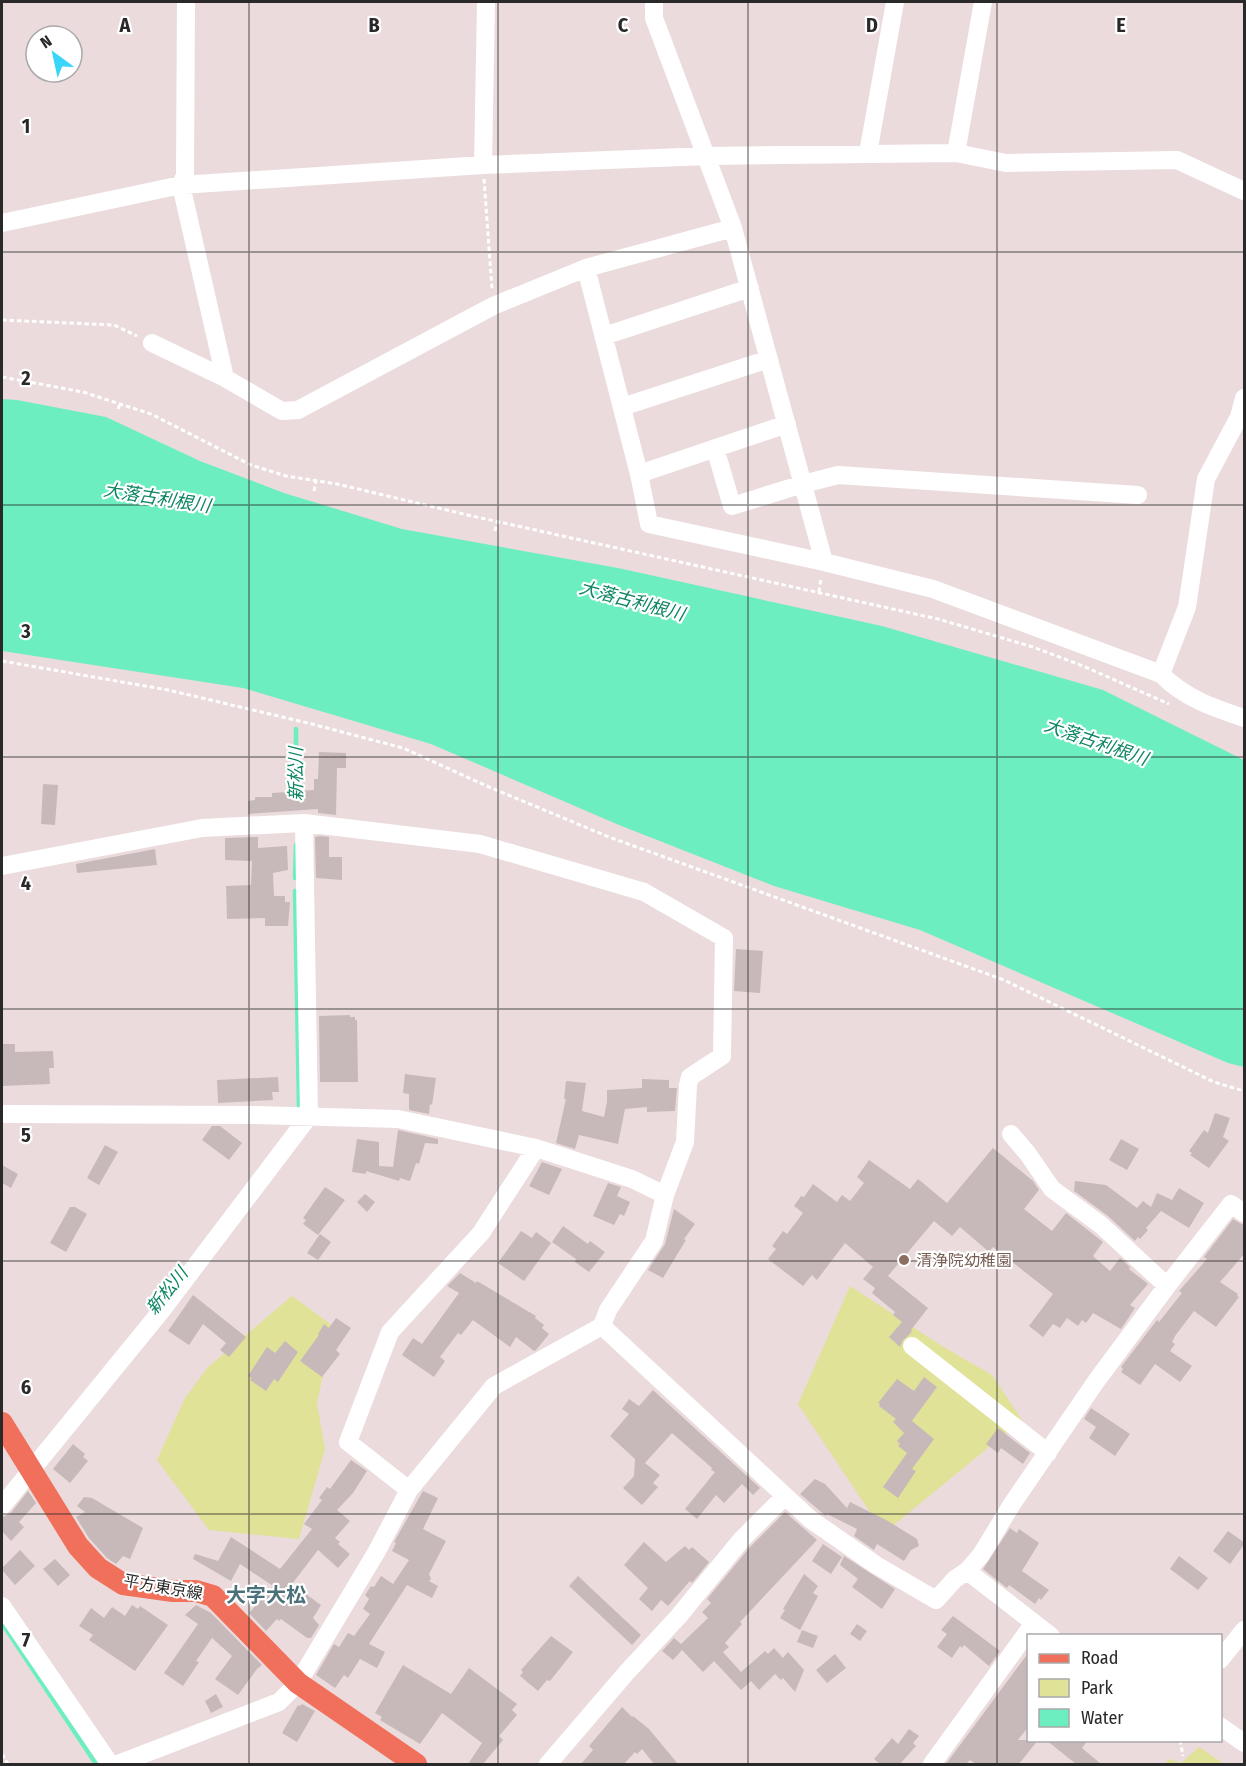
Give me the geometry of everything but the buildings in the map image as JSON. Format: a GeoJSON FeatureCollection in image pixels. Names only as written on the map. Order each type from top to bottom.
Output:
{"type":"FeatureCollection","features":[{"type":"Feature","properties":{"kind":"main road","name":"平方東京線"},"geometry":{"type":"LineString","coordinates":[[2,1423],[78,1546],[98,1568],[123,1584],[173,1591],[196,1591],[213,1596],[298,1683],[416,1764]]}},
{"type":"Feature","properties":{"kind":"street"},"geometry":{"type":"LineString","coordinates":[[186,2],[185,175],[182,185],[225,378]]}},
{"type":"Feature","properties":{"kind":"street"},"geometry":{"type":"LineString","coordinates":[[483,165],[486,2]]}},
{"type":"Feature","properties":{"kind":"street"},"geometry":{"type":"LineString","coordinates":[[654,2],[654,18],[733,228],[824,562]]}},
{"type":"Feature","properties":{"kind":"street"},"geometry":{"type":"LineString","coordinates":[[868,153],[895,2]]}},
{"type":"Feature","properties":{"kind":"street"},"geometry":{"type":"LineString","coordinates":[[956,153],[984,2]]}},
{"type":"Feature","properties":{"kind":"street"},"geometry":{"type":"LineString","coordinates":[[2,223],[182,185],[483,165],[707,156],[956,153],[1006,163],[1178,160],[1245,191]]}},
{"type":"Feature","properties":{"kind":"street"},"geometry":{"type":"LineString","coordinates":[[152,343],[225,378],[282,411],[298,410],[493,306],[586,268],[733,228]]}},
{"type":"Feature","properties":{"kind":"street"},"geometry":{"type":"LineString","coordinates":[[586,268],[639,474],[649,524],[824,562],[933,589],[1161,674],[1173,687],[1206,705],[1245,718]]}},
{"type":"Feature","properties":{"kind":"street"},"geometry":{"type":"LineString","coordinates":[[603,336],[750,288]]}},
{"type":"Feature","properties":{"kind":"street"},"geometry":{"type":"LineString","coordinates":[[622,407],[769,359]]}},
{"type":"Feature","properties":{"kind":"street"},"geometry":{"type":"LineString","coordinates":[[1161,674],[1187,607],[1206,479],[1239,417],[1245,398]]}},
{"type":"Feature","properties":{"kind":"street"},"geometry":{"type":"LineString","coordinates":[[639,474],[787,424]]}},
{"type":"Feature","properties":{"kind":"street"},"geometry":{"type":"LineString","coordinates":[[715,448],[732,506],[803,483],[838,475],[1138,495]]}},
{"type":"Feature","properties":{"kind":"street"},"geometry":{"type":"LineString","coordinates":[[2,1506],[162,1310],[309,1116],[304,823]]}},
{"type":"Feature","properties":{"kind":"street"},"geometry":{"type":"LineString","coordinates":[[2,866],[202,828],[304,823],[492,847],[644,892],[724,938],[722,1056],[690,1077],[685,1142],[665,1195],[654,1241],[608,1310],[603,1326],[494,1386],[409,1490],[377,1551],[298,1683],[279,1702],[118,1764]]}},
{"type":"Feature","properties":{"kind":"street"},"geometry":{"type":"LineString","coordinates":[[2,1114],[309,1116],[398,1119],[536,1148],[632,1179],[665,1195]]}},
{"type":"Feature","properties":{"kind":"street"},"geometry":{"type":"LineString","coordinates":[[1011,1134],[1052,1189],[1101,1226],[1167,1286]]}},
{"type":"Feature","properties":{"kind":"street"},"geometry":{"type":"LineString","coordinates":[[409,1490],[348,1442],[351,1433],[390,1332],[481,1233],[536,1148]]}},
{"type":"Feature","properties":{"kind":"street"},"geometry":{"type":"LineString","coordinates":[[603,1326],[810,1520],[876,1565],[936,1600],[954,1579],[967,1571],[981,1555],[1000,1522],[1097,1380],[1232,1204],[1245,1213]]}},
{"type":"Feature","properties":{"kind":"street"},"geometry":{"type":"LineString","coordinates":[[912,1346],[1048,1453]]}},
{"type":"Feature","properties":{"kind":"street"},"geometry":{"type":"LineString","coordinates":[[548,1764],[678,1617],[742,1539],[784,1497]]}},
{"type":"Feature","properties":{"kind":"street"},"geometry":{"type":"LineString","coordinates":[[967,1571],[1050,1634]]}},
{"type":"Feature","properties":{"kind":"street"},"geometry":{"type":"LineString","coordinates":[[2,1606],[110,1764]]}},
{"type":"Feature","properties":{"kind":"street"},"geometry":{"type":"LineString","coordinates":[[932,1764],[1034,1623]]}},
{"type":"Feature","properties":{"kind":"street"},"geometry":{"type":"LineString","coordinates":[[1222,1659],[1245,1630]]}},
{"type":"Feature","properties":{"kind":"street"},"geometry":{"type":"LineString","coordinates":[[1222,1727],[1245,1743]]}},
{"type":"Feature","properties":{"kind":"path"},"geometry":{"type":"LineString","coordinates":[[483,165],[493,306]]}},
{"type":"Feature","properties":{"kind":"path"},"geometry":{"type":"LineString","coordinates":[[2,320],[114,325],[152,343]]}},
{"type":"Feature","properties":{"kind":"path"},"geometry":{"type":"LineString","coordinates":[[2,377],[83,392],[151,414],[251,465],[286,476],[337,484],[497,522],[938,619],[1033,647],[1083,666],[1179,709]]}},
{"type":"Feature","properties":{"kind":"path"},"geometry":{"type":"LineString","coordinates":[[118,410],[120,404]]}},
{"type":"Feature","properties":{"kind":"path"},"geometry":{"type":"LineString","coordinates":[[314,491],[316,481]]}},
{"type":"Feature","properties":{"kind":"path"},"geometry":{"type":"LineString","coordinates":[[495,531],[497,522]]}},
{"type":"Feature","properties":{"kind":"path"},"geometry":{"type":"LineString","coordinates":[[2,661],[168,690],[403,748],[609,837],[1004,980],[1214,1082],[1245,1091]]}},
{"type":"Feature","properties":{"kind":"path"},"geometry":{"type":"LineString","coordinates":[[1180,1742],[1183,1756]]}},
{"type":"Feature","properties":{"kind":"path"},"geometry":{"type":"LineString","coordinates":[[2,1754],[8,1764]]}},
{"type":"Feature","properties":{"kind":"green space"},"geometry":{"type":"Polygon","coordinates":[[[850,1286],[942,1346],[992,1375],[1022,1420],[884,1533],[798,1404],[850,1286]]]}},
{"type":"Feature","properties":{"kind":"green space"},"geometry":{"type":"Polygon","coordinates":[[[292,1296],[333,1326],[317,1403],[325,1449],[299,1539],[209,1530],[157,1460],[185,1398],[208,1367],[292,1296]]]}},
{"type":"Feature","properties":{"kind":"green space"},"geometry":{"type":"Polygon","coordinates":[[[1199,1747],[1224,1764],[1165,1764],[1169,1759],[1181,1763],[1199,1747]]]}},
{"type":"Feature","properties":{"kind":"water","name":"大落古利根川"},"geometry":{"type":"Polygon","coordinates":[[[2,399],[106,417],[200,461],[284,493],[402,529],[618,568],[882,626],[1103,690],[1244,760],[1244,1067],[1228,1063],[920,930],[774,886],[619,825],[431,744],[243,688],[2,651],[2,399]]]}},
{"type":"Feature","properties":{"kind":"waterway","name":"新松川"},"geometry":{"type":"LineString","coordinates":[[296,729],[296,798]]}},
{"type":"Feature","properties":{"kind":"waterway","name":"新松川"},"geometry":{"type":"LineString","coordinates":[[295,878],[296,845]]}},
{"type":"Feature","properties":{"kind":"waterway","name":"新松川"},"geometry":{"type":"LineString","coordinates":[[295,891],[299,1106]]}},
{"type":"Feature","properties":{"kind":"waterway","name":"新松川"},"geometry":{"type":"LineString","coordinates":[[2,1623],[96,1764]]}},
{"type":"Feature","properties":{"kind":"place","name":"清浄院幼稚園"},"geometry":{"type":"Point","coordinates":[904,1260]}},
{"type":"Feature","properties":{"kind":"district","name":"大字大松"},"geometry":{"type":"Point","coordinates":[266,1595]}}]}
